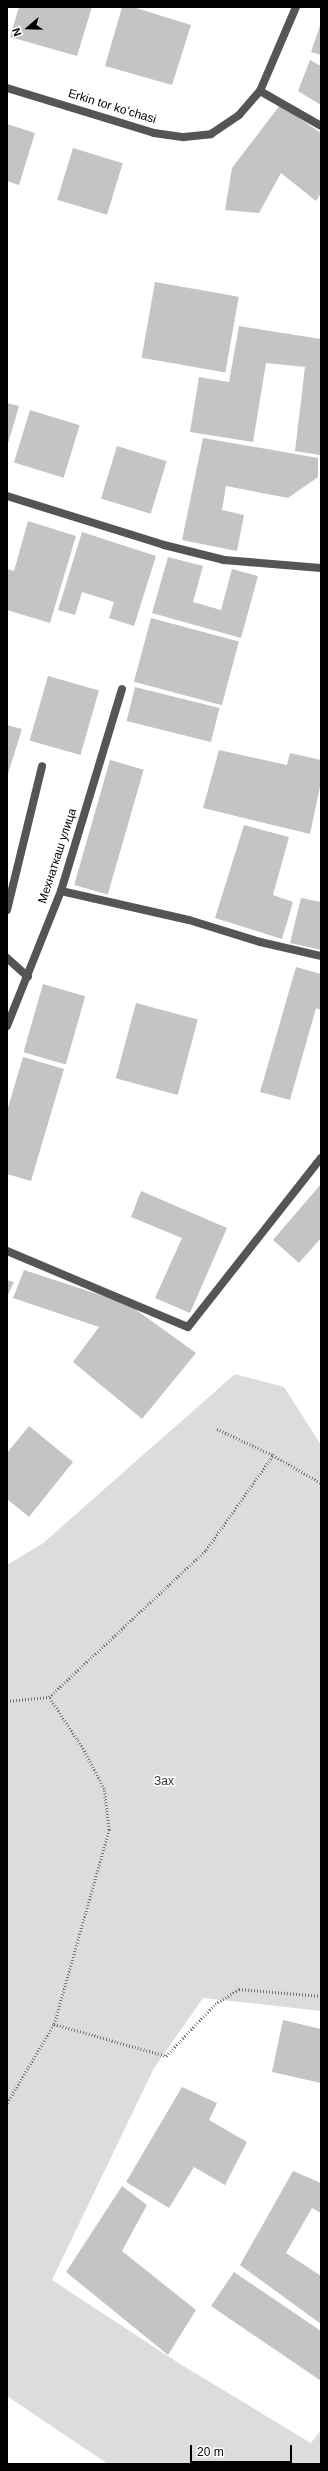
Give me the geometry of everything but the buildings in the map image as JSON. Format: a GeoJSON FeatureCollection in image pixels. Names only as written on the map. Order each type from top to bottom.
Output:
{"type":"FeatureCollection","features":[{"type":"Feature","properties":{"kind":"street"},"geometry":{"type":"LineString","coordinates":[[296,7],[260,92],[321,126]]}},
{"type":"Feature","properties":{"kind":"street","name":"Erkin tor koʻchasi"},"geometry":{"type":"LineString","coordinates":[[7,88],[154,133],[184,137],[211,134],[239,115],[260,92]]}},
{"type":"Feature","properties":{"kind":"street"},"geometry":{"type":"LineString","coordinates":[[7,496],[164,545],[224,560],[321,568]]}},
{"type":"Feature","properties":{"kind":"street","name":"Мехнаткаш улица"},"geometry":{"type":"LineString","coordinates":[[7,1026],[28,977],[61,891],[122,689]]}},
{"type":"Feature","properties":{"kind":"street"},"geometry":{"type":"LineString","coordinates":[[7,910],[42,766]]}},
{"type":"Feature","properties":{"kind":"street"},"geometry":{"type":"LineString","coordinates":[[61,891],[189,920],[260,942],[321,956]]}},
{"type":"Feature","properties":{"kind":"street"},"geometry":{"type":"LineString","coordinates":[[7,958],[28,977]]}},
{"type":"Feature","properties":{"kind":"street"},"geometry":{"type":"LineString","coordinates":[[7,1251],[188,1327],[321,1158]]}},
{"type":"Feature","properties":{"kind":"path"},"geometry":{"type":"LineString","coordinates":[[217,1429],[273,1455],[321,1483]]}},
{"type":"Feature","properties":{"kind":"path"},"geometry":{"type":"LineString","coordinates":[[7,1701],[49,1697],[206,1550],[273,1455]]}},
{"type":"Feature","properties":{"kind":"path"},"geometry":{"type":"LineString","coordinates":[[7,2103],[54,2024],[109,1830],[104,1788],[83,1749],[49,1697]]}},
{"type":"Feature","properties":{"kind":"path"},"geometry":{"type":"LineString","coordinates":[[54,2024],[166,2056],[215,2004],[239,1989],[321,1996]]}},
{"type":"Feature","properties":{"kind":"green space","name":"Зах"},"geometry":{"type":"Polygon","coordinates":[[[235,1374],[284,1387],[321,1445],[321,2011],[203,1998],[154,2068],[52,2280],[180,2364],[311,2443],[321,2430],[321,2464],[108,2464],[7,2396],[7,1565],[42,1544],[235,1374]]]}}]}
